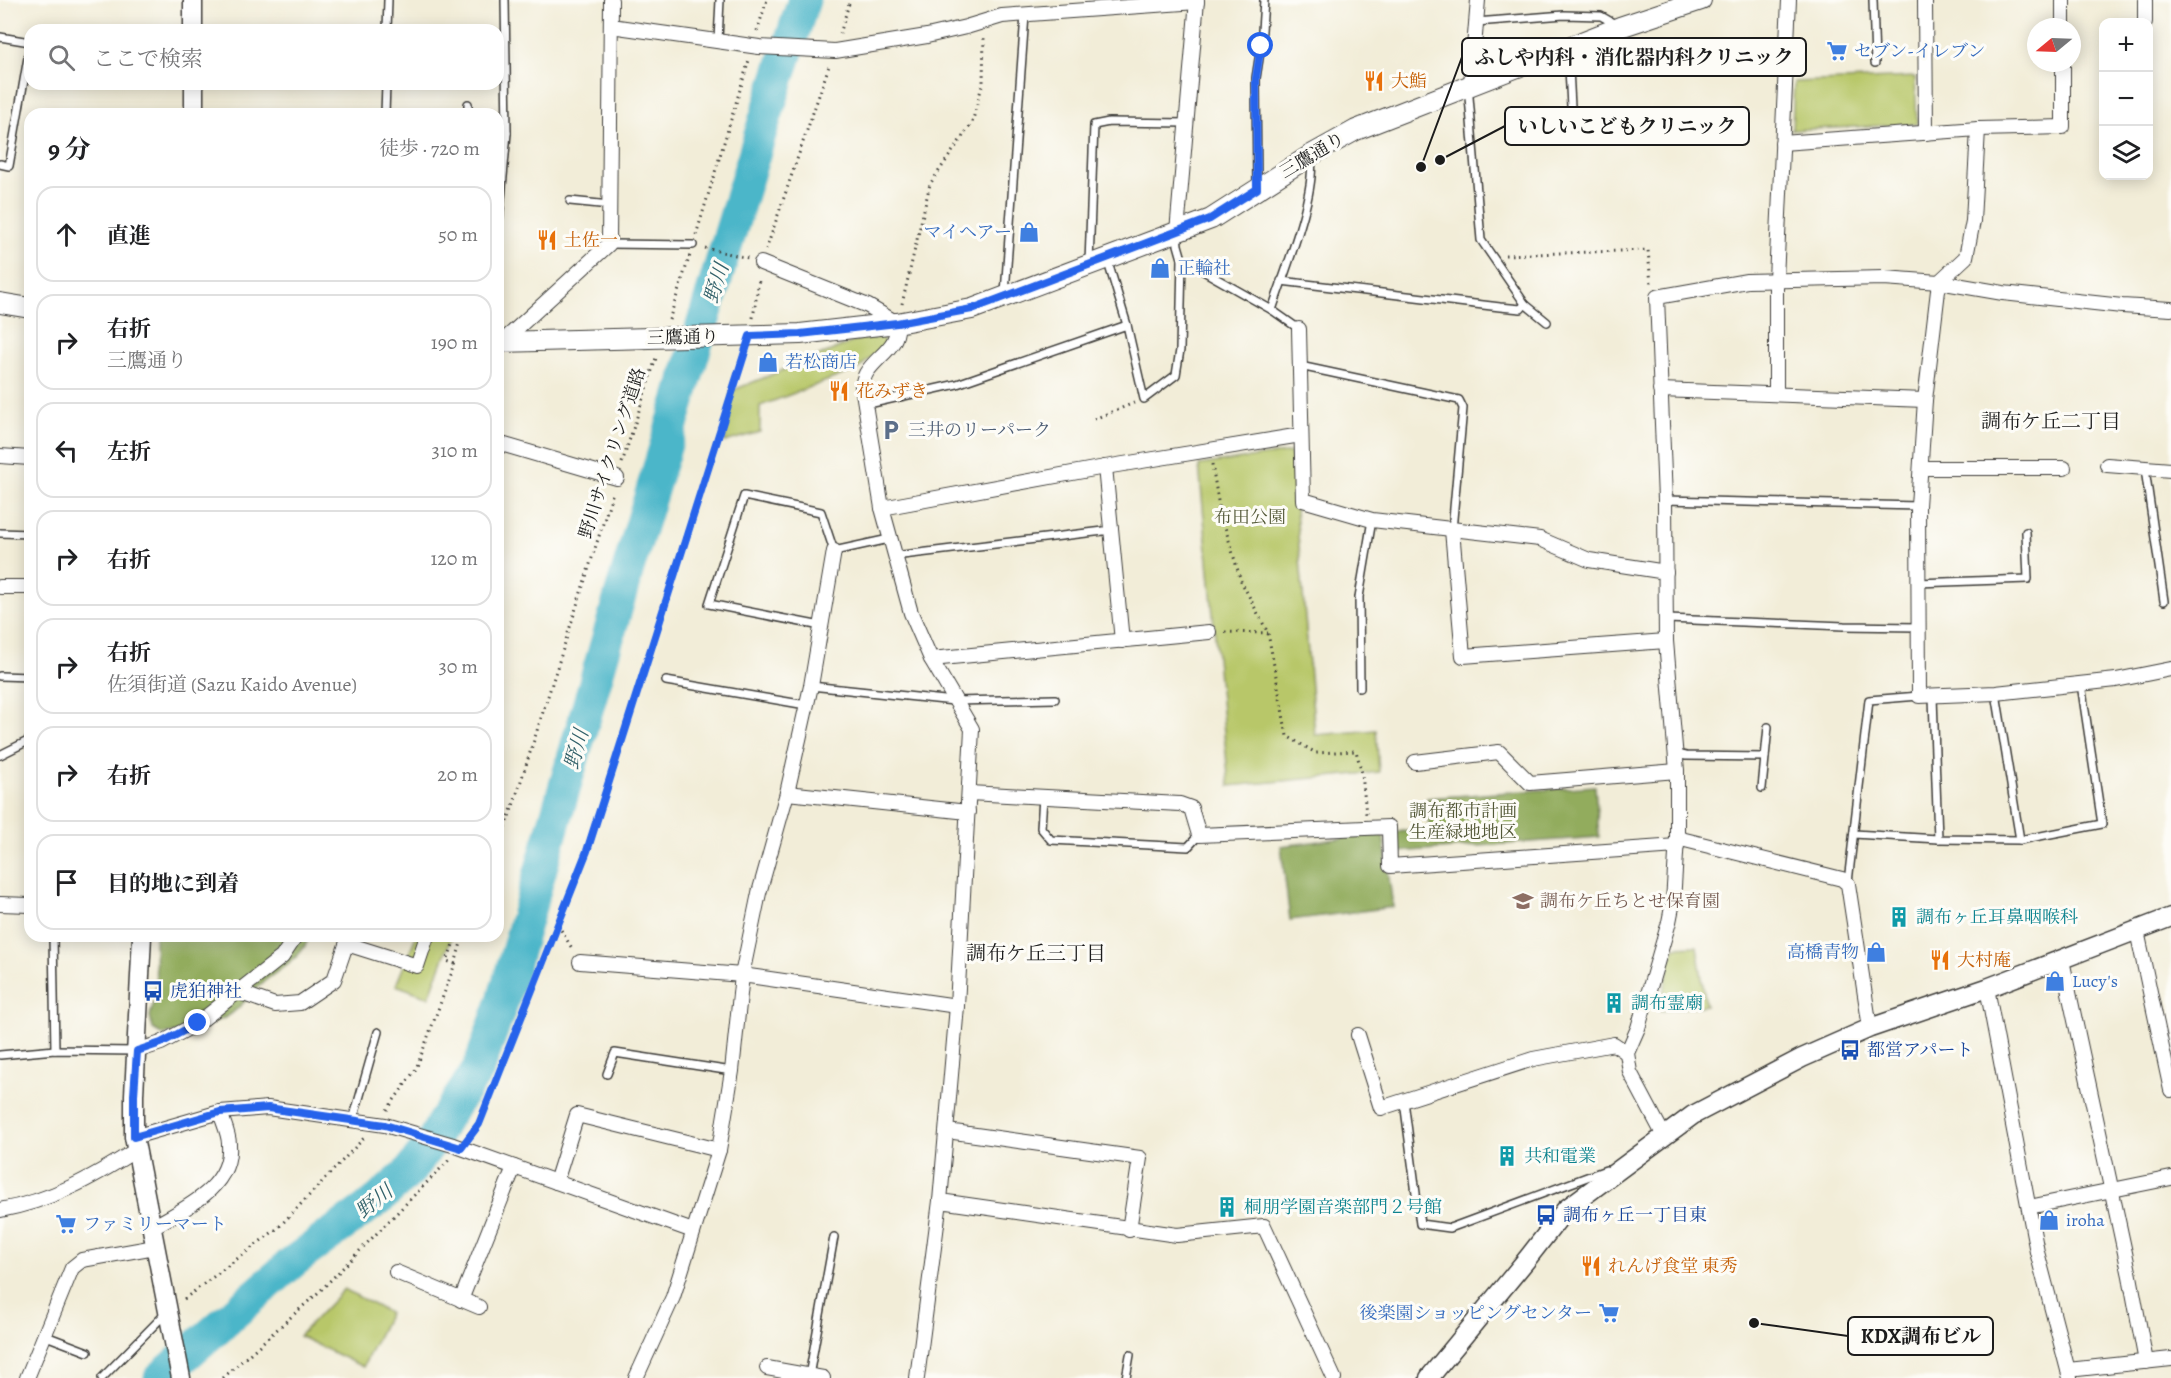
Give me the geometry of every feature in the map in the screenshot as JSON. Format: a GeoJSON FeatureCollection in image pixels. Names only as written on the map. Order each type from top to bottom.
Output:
{"type":"FeatureCollection","features":[{"type":"Feature","properties":{"kind":"main road","name":"三鷹通り"},"geometry":{"type":"LineString","coordinates":[[504,342],[800,334],[897,323],[972,309],[1210,219],[1311,155],[1356,130],[1677,4],[1701,0]]}},
{"type":"Feature","properties":{"kind":"main road"},"geometry":{"type":"LineString","coordinates":[[0,303],[24,307]]}},
{"type":"Feature","properties":{"kind":"street"},"geometry":{"type":"LineString","coordinates":[[192,0],[193,24]]}},
{"type":"Feature","properties":{"kind":"street"},"geometry":{"type":"LineString","coordinates":[[504,338],[609,244],[611,0]]}},
{"type":"Feature","properties":{"kind":"street"},"geometry":{"type":"LineString","coordinates":[[1471,83],[1478,0]]}},
{"type":"Feature","properties":{"kind":"street"},"geometry":{"type":"LineString","coordinates":[[1776,394],[1776,279],[1789,0]]}},
{"type":"Feature","properties":{"kind":"street"},"geometry":{"type":"LineString","coordinates":[[1925,0],[1926,133]]}},
{"type":"Feature","properties":{"kind":"street"},"geometry":{"type":"LineString","coordinates":[[2063,0],[2063,18]]}},
{"type":"Feature","properties":{"kind":"street"},"geometry":{"type":"LineString","coordinates":[[2145,0],[2145,18]]}},
{"type":"Feature","properties":{"kind":"street"},"geometry":{"type":"LineString","coordinates":[[610,26],[756,47],[832,50],[927,36],[966,27],[1002,15],[1025,15],[1089,5],[1197,1],[1177,232]]}},
{"type":"Feature","properties":{"kind":"street"},"geometry":{"type":"LineString","coordinates":[[1782,143],[1978,129],[2063,127],[2063,72]]}},
{"type":"Feature","properties":{"kind":"street"},"geometry":{"type":"LineString","coordinates":[[194,90],[194,108]]}},
{"type":"Feature","properties":{"kind":"street"},"geometry":{"type":"LineString","coordinates":[[1978,129],[1973,221],[1966,257],[1939,282],[1925,400],[1918,506],[1917,627],[1926,697],[1996,693],[2081,684],[2116,680],[2171,669]]}},
{"type":"Feature","properties":{"kind":"street"},"geometry":{"type":"LineString","coordinates":[[754,260],[868,306],[897,323],[896,340],[866,373],[862,386],[882,508],[911,613],[954,701],[972,729],[957,1006],[947,1131],[917,1378]]}},
{"type":"Feature","properties":{"kind":"street"},"geometry":{"type":"LineString","coordinates":[[1665,1136],[1630,1072],[1627,1053],[1638,1028],[1669,922],[1673,902],[1677,842],[1677,771],[1666,641],[1665,500],[1657,297],[1747,281],[1884,278],[1939,282],[2003,293],[2122,306],[2171,309]]}},
{"type":"Feature","properties":{"kind":"street"},"geometry":{"type":"LineString","coordinates":[[1299,329],[1302,500],[1372,520],[1540,539],[1589,560],[1666,572]]}},
{"type":"Feature","properties":{"kind":"street"},"geometry":{"type":"LineString","coordinates":[[1660,390],[1925,400]]}},
{"type":"Feature","properties":{"kind":"street"},"geometry":{"type":"LineString","coordinates":[[882,508],[1105,466],[1301,435]]}},
{"type":"Feature","properties":{"kind":"street"},"geometry":{"type":"LineString","coordinates":[[504,445],[618,478]]}},
{"type":"Feature","properties":{"kind":"street"},"geometry":{"type":"LineString","coordinates":[[0,456],[24,458]]}},
{"type":"Feature","properties":{"kind":"street"},"geometry":{"type":"LineString","coordinates":[[2107,465],[2171,470]]}},
{"type":"Feature","properties":{"kind":"street"},"geometry":{"type":"LineString","coordinates":[[1105,466],[1122,641]]}},
{"type":"Feature","properties":{"kind":"street"},"geometry":{"type":"LineString","coordinates":[[1921,468],[2064,468]]}},
{"type":"Feature","properties":{"kind":"street"},"geometry":{"type":"LineString","coordinates":[[1452,530],[1463,656],[1666,641]]}},
{"type":"Feature","properties":{"kind":"street"},"geometry":{"type":"LineString","coordinates":[[636,1378],[673,1297],[719,1150],[732,1071],[742,975],[759,893],[787,793],[811,686],[834,550]]}},
{"type":"Feature","properties":{"kind":"street"},"geometry":{"type":"LineString","coordinates":[[0,587],[24,588]]}},
{"type":"Feature","properties":{"kind":"street"},"geometry":{"type":"LineString","coordinates":[[932,659],[1209,632]]}},
{"type":"Feature","properties":{"kind":"street"},"geometry":{"type":"LineString","coordinates":[[1415,762],[1499,752],[1530,783],[1677,771]]}},
{"type":"Feature","properties":{"kind":"street"},"geometry":{"type":"LineString","coordinates":[[969,792],[1180,804],[1191,808],[1199,835],[1389,827],[1390,866],[1677,842],[1831,876],[1842,879],[1848,884],[1870,1028]]}},
{"type":"Feature","properties":{"kind":"street"},"geometry":{"type":"LineString","coordinates":[[787,793],[968,812]]}},
{"type":"Feature","properties":{"kind":"street"},"geometry":{"type":"LineString","coordinates":[[0,904],[24,905]]}},
{"type":"Feature","properties":{"kind":"street"},"geometry":{"type":"LineString","coordinates":[[1429,1378],[1566,1209],[1693,1115],[1802,1058],[1870,1028],[1987,988],[2171,917]]}},
{"type":"Feature","properties":{"kind":"street"},"geometry":{"type":"LineString","coordinates":[[2137,931],[2171,1090]]}},
{"type":"Feature","properties":{"kind":"street"},"geometry":{"type":"LineString","coordinates":[[142,942],[134,1095],[135,1143],[181,1378]]}},
{"type":"Feature","properties":{"kind":"street"},"geometry":{"type":"LineString","coordinates":[[137,1051],[161,1043],[198,1023],[282,957],[292,942]]}},
{"type":"Feature","properties":{"kind":"street"},"geometry":{"type":"LineString","coordinates":[[238,992],[275,1005],[300,1003],[334,980],[347,942]]}},
{"type":"Feature","properties":{"kind":"street"},"geometry":{"type":"LineString","coordinates":[[353,942],[417,966],[425,942]]}},
{"type":"Feature","properties":{"kind":"street"},"geometry":{"type":"LineString","coordinates":[[2062,960],[2130,1276],[2146,1362]]}},
{"type":"Feature","properties":{"kind":"street"},"geometry":{"type":"LineString","coordinates":[[580,962],[742,975],[957,1006]]}},
{"type":"Feature","properties":{"kind":"street"},"geometry":{"type":"LineString","coordinates":[[1987,988],[2037,1251],[2069,1374],[2171,1359]]}},
{"type":"Feature","properties":{"kind":"street"},"geometry":{"type":"LineString","coordinates":[[1358,1035],[1381,1108],[1533,1059],[1614,1044],[1627,1053]]}},
{"type":"Feature","properties":{"kind":"street"},"geometry":{"type":"LineString","coordinates":[[0,1210],[23,1206],[94,1177],[135,1143],[220,1112],[268,1108],[381,1125],[457,1147],[693,1231]]}},
{"type":"Feature","properties":{"kind":"street"},"geometry":{"type":"LineString","coordinates":[[151,1228],[189,1205],[217,1184],[226,1172],[230,1144],[220,1112]]}},
{"type":"Feature","properties":{"kind":"street"},"geometry":{"type":"LineString","coordinates":[[556,1182],[577,1115],[719,1150]]}},
{"type":"Feature","properties":{"kind":"street"},"geometry":{"type":"LineString","coordinates":[[947,1131],[1140,1158],[1130,1230]]}},
{"type":"Feature","properties":{"kind":"street"},"geometry":{"type":"LineString","coordinates":[[461,1300],[514,1167]]}},
{"type":"Feature","properties":{"kind":"street"},"geometry":{"type":"LineString","coordinates":[[2030,1207],[2171,1178]]}},
{"type":"Feature","properties":{"kind":"street"},"geometry":{"type":"LineString","coordinates":[[940,1201],[1177,1235],[1264,1226],[1334,1378]]}},
{"type":"Feature","properties":{"kind":"street"},"geometry":{"type":"LineString","coordinates":[[27,1378],[72,1268],[82,1260],[155,1247]]}},
{"type":"Feature","properties":{"kind":"street"},"geometry":{"type":"LineString","coordinates":[[396,1272],[479,1307]]}},
{"type":"Feature","properties":{"kind":"street"},"geometry":{"type":"LineString","coordinates":[[767,1368],[816,1377]]}},
{"type":"Feature","properties":{"kind":"lane"},"geometry":{"type":"LineString","coordinates":[[387,24],[388,0]]}},
{"type":"Feature","properties":{"kind":"lane"},"geometry":{"type":"LineString","coordinates":[[504,166],[507,133],[505,0]]}},
{"type":"Feature","properties":{"kind":"lane"},"geometry":{"type":"LineString","coordinates":[[718,40],[720,0]]}},
{"type":"Feature","properties":{"kind":"lane"},"geometry":{"type":"LineString","coordinates":[[1257,189],[1256,78],[1264,0]]}},
{"type":"Feature","properties":{"kind":"lane"},"geometry":{"type":"LineString","coordinates":[[1873,0],[1875,63]]}},
{"type":"Feature","properties":{"kind":"lane"},"geometry":{"type":"LineString","coordinates":[[1005,297],[1025,15]]}},
{"type":"Feature","properties":{"kind":"lane"},"geometry":{"type":"LineString","coordinates":[[1476,22],[1564,15],[1601,16],[1620,27]]}},
{"type":"Feature","properties":{"kind":"lane"},"geometry":{"type":"LineString","coordinates":[[0,37],[24,43]]}},
{"type":"Feature","properties":{"kind":"lane"},"geometry":{"type":"LineString","coordinates":[[1568,47],[1572,126]]}},
{"type":"Feature","properties":{"kind":"lane"},"geometry":{"type":"LineString","coordinates":[[0,164],[9,166],[24,79]]}},
{"type":"Feature","properties":{"kind":"lane"},"geometry":{"type":"LineString","coordinates":[[1471,83],[1469,97],[1481,240],[1525,304],[1547,322]]}},
{"type":"Feature","properties":{"kind":"lane"},"geometry":{"type":"LineString","coordinates":[[385,108],[386,90]]}},
{"type":"Feature","properties":{"kind":"lane"},"geometry":{"type":"LineString","coordinates":[[1177,232],[1182,259],[1180,350],[1176,375],[1144,399],[1127,325],[1098,262],[1094,124],[1108,122],[1187,123]]}},
{"type":"Feature","properties":{"kind":"lane"},"geometry":{"type":"LineString","coordinates":[[1272,310],[1308,199],[1312,168],[1311,155]]}},
{"type":"Feature","properties":{"kind":"lane"},"geometry":{"type":"LineString","coordinates":[[570,201],[610,205]]}},
{"type":"Feature","properties":{"kind":"lane"},"geometry":{"type":"LineString","coordinates":[[609,244],[696,246]]}},
{"type":"Feature","properties":{"kind":"lane"},"geometry":{"type":"LineString","coordinates":[[1182,259],[1272,310],[1299,329]]}},
{"type":"Feature","properties":{"kind":"lane"},"geometry":{"type":"LineString","coordinates":[[1281,281],[1521,309],[1525,304]]}},
{"type":"Feature","properties":{"kind":"lane"},"geometry":{"type":"LineString","coordinates":[[864,405],[957,384],[1127,325]]}},
{"type":"Feature","properties":{"kind":"lane"},"geometry":{"type":"LineString","coordinates":[[1300,366],[1459,400],[1463,408],[1452,530]]}},
{"type":"Feature","properties":{"kind":"lane"},"geometry":{"type":"LineString","coordinates":[[2145,468],[2164,601]]}},
{"type":"Feature","properties":{"kind":"lane"},"geometry":{"type":"LineString","coordinates":[[821,626],[709,604],[744,496],[820,512],[834,550],[889,539]]}},
{"type":"Feature","properties":{"kind":"lane"},"geometry":{"type":"LineString","coordinates":[[1665,500],[1918,506]]}},
{"type":"Feature","properties":{"kind":"lane"},"geometry":{"type":"LineString","coordinates":[[1360,688],[1359,597],[1372,520]]}},
{"type":"Feature","properties":{"kind":"lane"},"geometry":{"type":"LineString","coordinates":[[894,556],[1112,530]]}},
{"type":"Feature","properties":{"kind":"lane"},"geometry":{"type":"LineString","coordinates":[[1917,583],[2028,579],[2026,532]]}},
{"type":"Feature","properties":{"kind":"lane"},"geometry":{"type":"LineString","coordinates":[[0,533],[24,534]]}},
{"type":"Feature","properties":{"kind":"lane"},"geometry":{"type":"LineString","coordinates":[[1667,619],[1917,627]]}},
{"type":"Feature","properties":{"kind":"lane"},"geometry":{"type":"LineString","coordinates":[[0,676],[24,676]]}},
{"type":"Feature","properties":{"kind":"lane"},"geometry":{"type":"LineString","coordinates":[[666,681],[806,705]]}},
{"type":"Feature","properties":{"kind":"lane"},"geometry":{"type":"LineString","coordinates":[[1854,834],[2020,840],[2102,824],[2081,684]]}},
{"type":"Feature","properties":{"kind":"lane"},"geometry":{"type":"LineString","coordinates":[[811,686],[954,701],[1055,699]]}},
{"type":"Feature","properties":{"kind":"lane"},"geometry":{"type":"LineString","coordinates":[[1996,693],[2020,840]]}},
{"type":"Feature","properties":{"kind":"lane"},"geometry":{"type":"LineString","coordinates":[[1848,884],[1869,700],[1926,697],[1938,838]]}},
{"type":"Feature","properties":{"kind":"lane"},"geometry":{"type":"LineString","coordinates":[[1762,788],[1768,727]]}},
{"type":"Feature","properties":{"kind":"lane"},"geometry":{"type":"LineString","coordinates":[[0,755],[24,743]]}},
{"type":"Feature","properties":{"kind":"lane"},"geometry":{"type":"LineString","coordinates":[[1676,754],[1765,757]]}},
{"type":"Feature","properties":{"kind":"lane"},"geometry":{"type":"LineString","coordinates":[[1043,797],[1041,828],[1051,840],[1188,847],[1199,835]]}},
{"type":"Feature","properties":{"kind":"lane"},"geometry":{"type":"LineString","coordinates":[[53,942],[55,1050]]}},
{"type":"Feature","properties":{"kind":"lane"},"geometry":{"type":"LineString","coordinates":[[353,1120],[378,1032]]}},
{"type":"Feature","properties":{"kind":"lane"},"geometry":{"type":"LineString","coordinates":[[0,1055],[55,1050],[137,1051]]}},
{"type":"Feature","properties":{"kind":"lane"},"geometry":{"type":"LineString","coordinates":[[607,1074],[615,1053],[732,1071]]}},
{"type":"Feature","properties":{"kind":"lane"},"geometry":{"type":"LineString","coordinates":[[1404,1101],[1420,1224],[1450,1228],[1606,1170],[1613,1175]]}},
{"type":"Feature","properties":{"kind":"lane"},"geometry":{"type":"LineString","coordinates":[[816,1377],[834,1236]]}},
{"type":"Feature","properties":{"kind":"lane"},"geometry":{"type":"LineString","coordinates":[[102,1378],[169,1316]]}},
{"type":"Feature","properties":{"kind":"lane"},"geometry":{"type":"LineString","coordinates":[[46,1336],[88,1352]]}},
{"type":"Feature","properties":{"kind":"lane"},"geometry":{"type":"LineString","coordinates":[[1126,1378],[1130,1355]]}},
{"type":"Feature","properties":{"kind":"path","name":"野川サイクリング道路"},"geometry":{"type":"LineString","coordinates":[[504,829],[658,348],[666,336],[696,246],[756,47],[766,0]]}},
{"type":"Feature","properties":{"kind":"path"},"geometry":{"type":"LineString","coordinates":[[223,1378],[321,1290],[479,1124],[587,851],[750,336],[754,260],[850,0]]}},
{"type":"Feature","properties":{"kind":"path"},"geometry":{"type":"LineString","coordinates":[[897,323],[930,184],[972,123],[983,82],[984,20]]}},
{"type":"Feature","properties":{"kind":"path"},"geometry":{"type":"LineString","coordinates":[[696,246],[754,260]]}},
{"type":"Feature","properties":{"kind":"path"},"geometry":{"type":"LineString","coordinates":[[1490,255],[1648,250],[1652,288],[1657,297]]}},
{"type":"Feature","properties":{"kind":"path"},"geometry":{"type":"LineString","coordinates":[[1094,419],[1144,399]]}},
{"type":"Feature","properties":{"kind":"path"},"geometry":{"type":"LineString","coordinates":[[1212,450],[1219,507],[1241,581],[1268,633],[1287,736],[1316,753],[1356,751],[1362,773],[1368,829]]}},
{"type":"Feature","properties":{"kind":"path"},"geometry":{"type":"LineString","coordinates":[[1209,632],[1268,633]]}},
{"type":"Feature","properties":{"kind":"path"},"geometry":{"type":"LineString","coordinates":[[558,925],[580,962]]}},
{"type":"Feature","properties":{"kind":"path"},"geometry":{"type":"LineString","coordinates":[[454,942],[447,961],[455,964]]}},
{"type":"Feature","properties":{"kind":"path"},"geometry":{"type":"LineString","coordinates":[[169,1316],[278,1228],[381,1125],[416,1069],[462,943]]}},
{"type":"Feature","properties":{"kind":"green space"},"geometry":{"type":"Polygon","coordinates":[[[1915,77],[1917,124],[1792,130],[1794,82],[1915,77]]]}},
{"type":"Feature","properties":{"kind":"green space"},"geometry":{"type":"Polygon","coordinates":[[[883,338],[885,345],[858,369],[760,406],[760,432],[725,442],[731,391],[860,339],[883,338]]]}},
{"type":"Feature","properties":{"kind":"green space","name":"布田公園"},"geometry":{"type":"Polygon","coordinates":[[[1291,452],[1315,735],[1376,730],[1379,772],[1229,786],[1199,465],[1291,452]]]}},
{"type":"Feature","properties":{"kind":"green space","name":"調布都市計画 生産緑地地区"},"geometry":{"type":"Polygon","coordinates":[[[1595,786],[1599,837],[1397,852],[1395,832],[1429,829],[1427,798],[1595,786]]]}},
{"type":"Feature","properties":{"kind":"green space","name":"調布都市計画 生産緑地地区"},"geometry":{"type":"Polygon","coordinates":[[[1383,833],[1393,907],[1290,920],[1281,846],[1383,833]]]}},
{"type":"Feature","properties":{"kind":"green space"},"geometry":{"type":"Polygon","coordinates":[[[155,942],[307,942],[296,957],[260,985],[231,1014],[203,1026],[163,1035],[153,1029],[150,1016],[156,994],[155,942]]]}},
{"type":"Feature","properties":{"kind":"green space"},"geometry":{"type":"Polygon","coordinates":[[[414,942],[450,942],[429,997],[396,985],[414,942]]]}},
{"type":"Feature","properties":{"kind":"green space"},"geometry":{"type":"Polygon","coordinates":[[[1697,946],[1706,1005],[1659,1011],[1674,947],[1697,946]]]}},
{"type":"Feature","properties":{"kind":"green space"},"geometry":{"type":"Polygon","coordinates":[[[344,1289],[389,1313],[363,1367],[299,1336],[344,1289]]]}},
{"type":"Feature","properties":{"kind":"waterway","name":"野川"},"geometry":{"type":"LineString","coordinates":[[160,1378],[294,1261],[379,1199],[410,1171],[478,1070],[503,1000],[622,589],[763,125],[804,0]]}},
{"type":"Feature","properties":{"kind":"place","name":"セブン-イレブン"},"geometry":{"type":"Point","coordinates":[1837,51]}},
{"type":"Feature","properties":{"kind":"place","name":"大鮨"},"geometry":{"type":"Point","coordinates":[1374,81]}},
{"type":"Feature","properties":{"kind":"place","name":"いしいこどもクリニック"},"geometry":{"type":"Point","coordinates":[1440,160]}},
{"type":"Feature","properties":{"kind":"place","name":"ふしや内科・消化器内科クリニック"},"geometry":{"type":"Point","coordinates":[1421,167]}},
{"type":"Feature","properties":{"kind":"place","name":"マイヘアー"},"geometry":{"type":"Point","coordinates":[1029,232]}},
{"type":"Feature","properties":{"kind":"place","name":"土佐一"},"geometry":{"type":"Point","coordinates":[547,240]}},
{"type":"Feature","properties":{"kind":"place","name":"正輪社"},"geometry":{"type":"Point","coordinates":[1160,268]}},
{"type":"Feature","properties":{"kind":"place","name":"若松商店"},"geometry":{"type":"Point","coordinates":[768,362]}},
{"type":"Feature","properties":{"kind":"place","name":"花みずき"},"geometry":{"type":"Point","coordinates":[839,391]}},
{"type":"Feature","properties":{"kind":"place","name":"三井のリーパーク"},"geometry":{"type":"Point","coordinates":[891,430]}},
{"type":"Feature","properties":{"kind":"place","name":"調布ケ丘ちとせ保育園"},"geometry":{"type":"Point","coordinates":[1523,901]}},
{"type":"Feature","properties":{"kind":"place","name":"調布ヶ丘耳鼻咽喉科"},"geometry":{"type":"Point","coordinates":[1899,917]}},
{"type":"Feature","properties":{"kind":"place","name":"高橋青物"},"geometry":{"type":"Point","coordinates":[1876,952]}},
{"type":"Feature","properties":{"kind":"place","name":"大村庵"},"geometry":{"type":"Point","coordinates":[1940,960]}},
{"type":"Feature","properties":{"kind":"place","name":"Lucy's"},"geometry":{"type":"Point","coordinates":[2055,981]}},
{"type":"Feature","properties":{"kind":"place","name":"虎狛神社"},"geometry":{"type":"Point","coordinates":[153,991]}},
{"type":"Feature","properties":{"kind":"place","name":"調布霊廟"},"geometry":{"type":"Point","coordinates":[1614,1003]}},
{"type":"Feature","properties":{"kind":"place","name":"都営アパート"},"geometry":{"type":"Point","coordinates":[1850,1050]}},
{"type":"Feature","properties":{"kind":"place","name":"共和電業"},"geometry":{"type":"Point","coordinates":[1507,1156]}},
{"type":"Feature","properties":{"kind":"place","name":"桐朋学園音楽部門２号館"},"geometry":{"type":"Point","coordinates":[1227,1207]}},
{"type":"Feature","properties":{"kind":"place","name":"調布ヶ丘一丁目東"},"geometry":{"type":"Point","coordinates":[1546,1215]}},
{"type":"Feature","properties":{"kind":"place","name":"iroha"},"geometry":{"type":"Point","coordinates":[2049,1220]}},
{"type":"Feature","properties":{"kind":"place","name":"ファミリーマート"},"geometry":{"type":"Point","coordinates":[66,1224]}},
{"type":"Feature","properties":{"kind":"place","name":"れんげ食堂 東秀"},"geometry":{"type":"Point","coordinates":[1591,1266]}},
{"type":"Feature","properties":{"kind":"place","name":"後楽園ショッピングセンター"},"geometry":{"type":"Point","coordinates":[1609,1313]}},
{"type":"Feature","properties":{"kind":"place","name":"KDX調布ビル"},"geometry":{"type":"Point","coordinates":[1754,1323]}},
{"type":"Feature","properties":{"kind":"district","name":"調布ケ丘二丁目"},"geometry":{"type":"Point","coordinates":[2051,421]}},
{"type":"Feature","properties":{"kind":"district","name":"調布ケ丘三丁目"},"geometry":{"type":"Point","coordinates":[1036,953]}},
{"type":"Feature","properties":{"kind":"route"},"geometry":{"type":"LineString","coordinates":[[198,1023],[161,1043],[137,1051],[134,1137],[220,1112],[268,1108],[385,1125],[461,1148],[479,1124],[587,851],[750,336],[800,334],[897,323],[972,309],[1210,219],[1257,189],[1256,78],[1261,46]]}}]}
